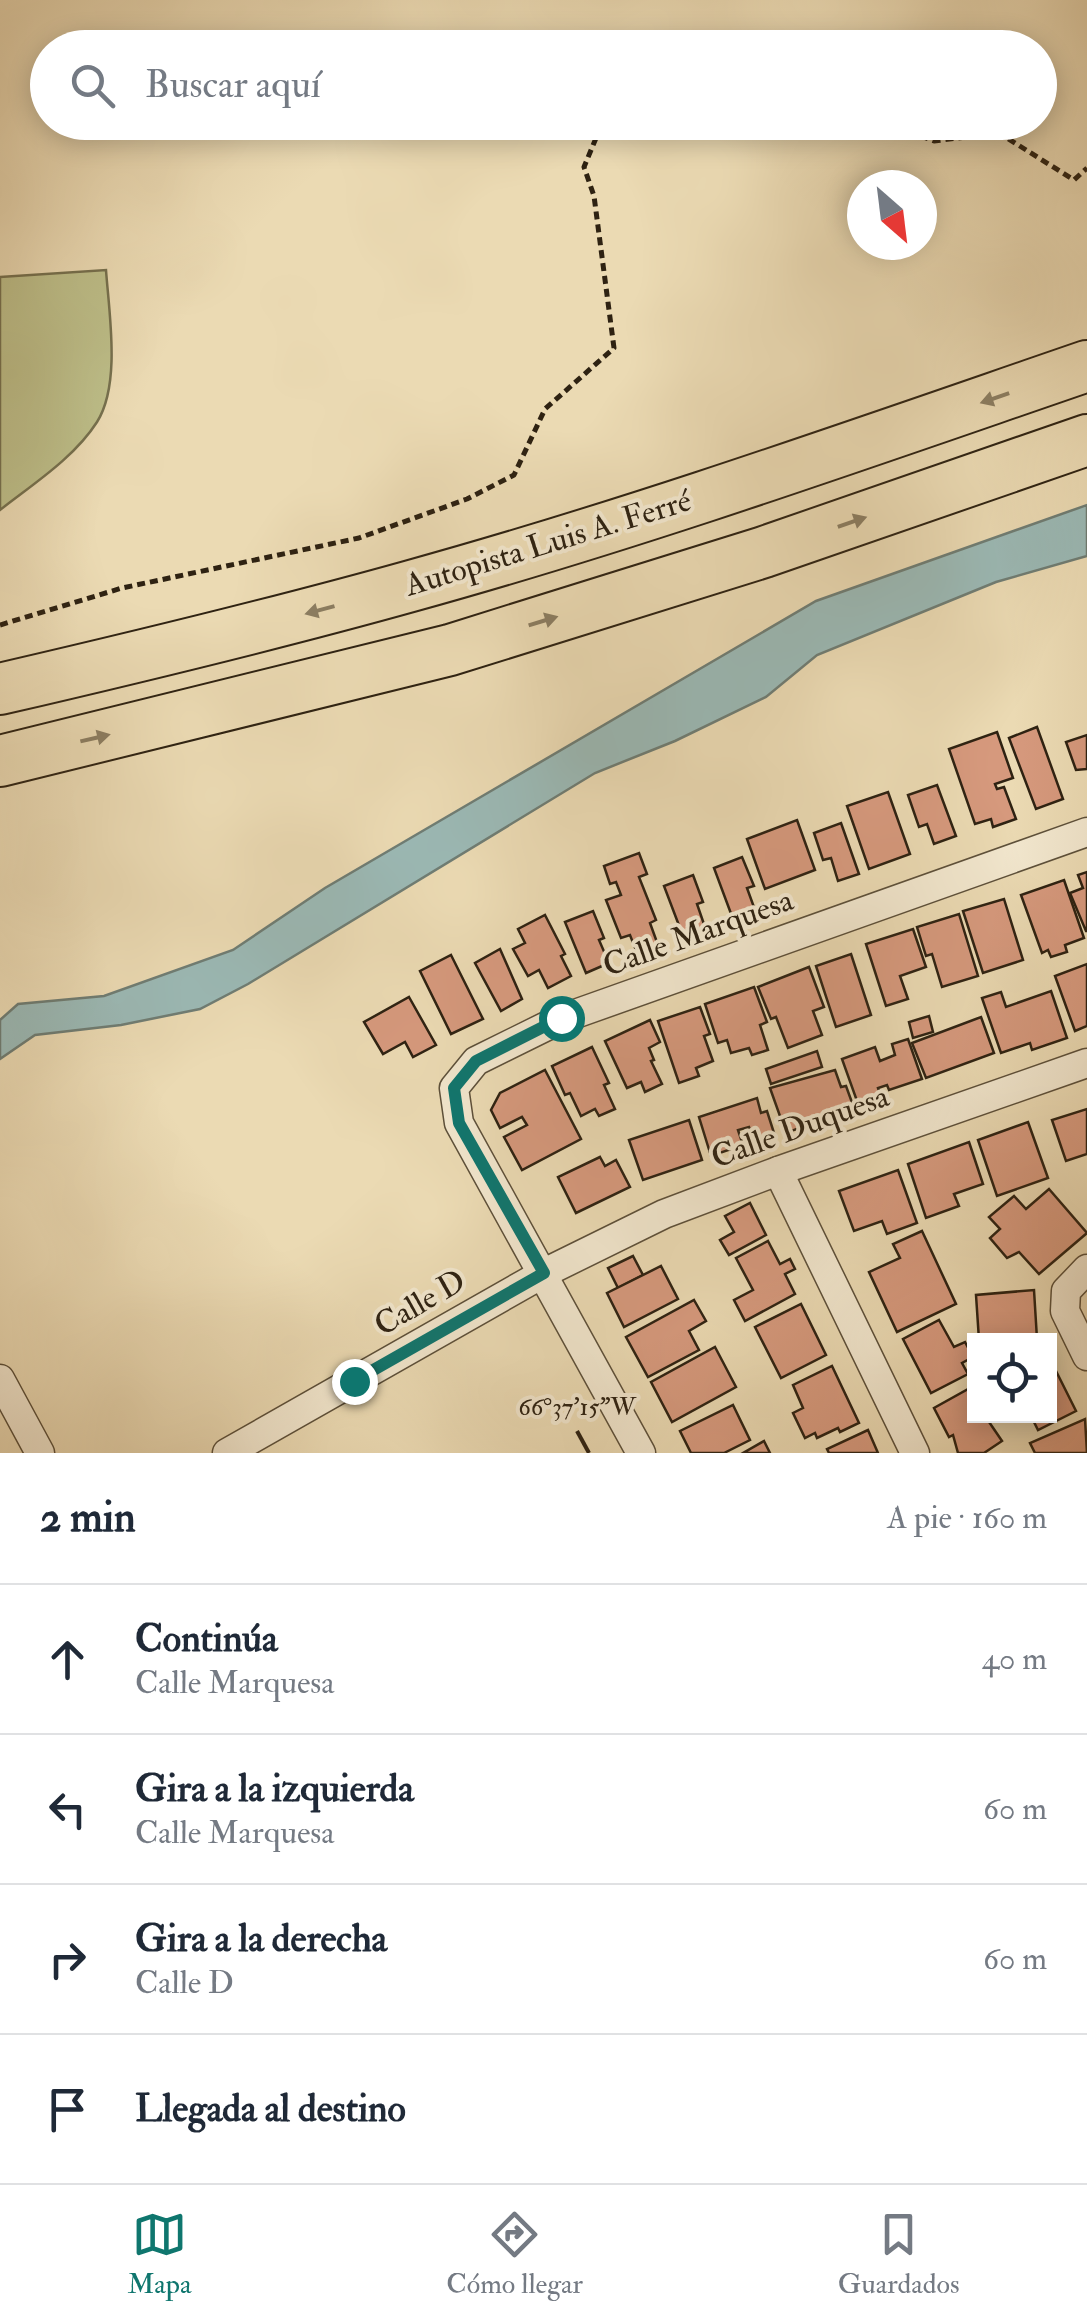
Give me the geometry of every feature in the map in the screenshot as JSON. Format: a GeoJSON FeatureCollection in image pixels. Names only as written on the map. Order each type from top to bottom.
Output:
{"type":"FeatureCollection","features":[{"type":"Feature","properties":{"kind":"highway","name":"Autopista Luis A. Ferré"},"geometry":{"type":"LineString","coordinates":[[0,689],[198,643],[415,585],[705,495],[1087,366]]}},
{"type":"Feature","properties":{"kind":"highway"},"geometry":{"type":"LineString","coordinates":[[0,761],[450,650],[764,552],[1087,440]]}},
{"type":"Feature","properties":{"kind":"street","name":"Calle Marquesa"},"geometry":{"type":"LineString","coordinates":[[641,1453],[459,1123],[454,1088],[476,1061],[561,1018],[1087,832]]}},
{"type":"Feature","properties":{"kind":"street","name":"Calle Duquesa"},"geometry":{"type":"LineString","coordinates":[[544,1273],[664,1214],[1087,1063]]}},
{"type":"Feature","properties":{"kind":"street"},"geometry":{"type":"LineString","coordinates":[[778,1171],[915,1453]]}},
{"type":"Feature","properties":{"kind":"street"},"geometry":{"type":"LineString","coordinates":[[1087,1269],[1066,1291],[1064,1310],[1087,1356]]}},
{"type":"Feature","properties":{"kind":"street","name":"Calle D"},"geometry":{"type":"LineString","coordinates":[[227,1453],[544,1273]]}},
{"type":"Feature","properties":{"kind":"street"},"geometry":{"type":"LineString","coordinates":[[0,1380],[40,1453]]}},
{"type":"Feature","properties":{"kind":"path"},"geometry":{"type":"LineString","coordinates":[[0,625],[122,588],[359,538],[467,500],[514,474],[545,410],[614,348],[594,196],[584,166],[595,140]]}},
{"type":"Feature","properties":{"kind":"path"},"geometry":{"type":"LineString","coordinates":[[1010,140],[1074,180],[1087,168]]}},
{"type":"Feature","properties":{"kind":"green space"},"geometry":{"type":"Polygon","coordinates":[[[106,270],[111,369],[97,422],[52,470],[0,510],[0,277],[106,270]]]}},
{"type":"Feature","properties":{"kind":"water"},"geometry":{"type":"Polygon","coordinates":[[[1087,505],[1087,556],[996,582],[817,655],[766,697],[675,741],[595,773],[248,984],[200,1009],[121,1025],[35,1035],[0,1059],[0,1020],[18,1004],[104,996],[233,950],[325,888],[816,601],[1087,505]]]}},
{"type":"Feature","properties":{"kind":"building"},"geometry":{"type":"Polygon","coordinates":[[[1037,727],[1063,799],[1036,809],[1009,738],[1037,727]]]}},
{"type":"Feature","properties":{"kind":"building"},"geometry":{"type":"Polygon","coordinates":[[[997,732],[1013,778],[995,784],[997,789],[1004,787],[1016,819],[993,827],[991,819],[975,824],[949,749],[997,732]]]}},
{"type":"Feature","properties":{"kind":"building"},"geometry":{"type":"Polygon","coordinates":[[[1087,735],[1087,769],[1076,770],[1066,742],[1087,735]]]}},
{"type":"Feature","properties":{"kind":"building"},"geometry":{"type":"Polygon","coordinates":[[[937,785],[956,836],[934,844],[927,824],[919,827],[908,795],[937,785]]]}},
{"type":"Feature","properties":{"kind":"building"},"geometry":{"type":"Polygon","coordinates":[[[888,792],[910,854],[869,869],[847,806],[888,792]]]}},
{"type":"Feature","properties":{"kind":"building"},"geometry":{"type":"Polygon","coordinates":[[[797,820],[815,870],[765,889],[747,839],[797,820]]]}},
{"type":"Feature","properties":{"kind":"building"},"geometry":{"type":"Polygon","coordinates":[[[841,823],[859,874],[838,881],[831,858],[823,860],[814,833],[841,823]]]}},
{"type":"Feature","properties":{"kind":"building"},"geometry":{"type":"Polygon","coordinates":[[[639,853],[647,874],[639,877],[656,920],[650,923],[658,945],[637,953],[630,935],[621,938],[606,900],[621,895],[616,882],[610,884],[604,866],[639,853]]]}},
{"type":"Feature","properties":{"kind":"building"},"geometry":{"type":"Polygon","coordinates":[[[742,857],[754,886],[747,888],[755,910],[733,919],[714,868],[742,857]]]}},
{"type":"Feature","properties":{"kind":"building"},"geometry":{"type":"Polygon","coordinates":[[[1087,872],[1086,931],[1070,893],[1083,888],[1078,875],[1087,872]]]}},
{"type":"Feature","properties":{"kind":"building"},"geometry":{"type":"Polygon","coordinates":[[[693,875],[703,902],[697,904],[705,927],[683,936],[664,886],[693,875]]]}},
{"type":"Feature","properties":{"kind":"building"},"geometry":{"type":"Polygon","coordinates":[[[1064,880],[1084,938],[1065,945],[1067,952],[1051,957],[1048,950],[1042,953],[1021,895],[1064,880]]]}},
{"type":"Feature","properties":{"kind":"building"},"geometry":{"type":"Polygon","coordinates":[[[1004,899],[1023,960],[983,973],[963,911],[1004,899]]]}},
{"type":"Feature","properties":{"kind":"building"},"geometry":{"type":"Polygon","coordinates":[[[593,911],[609,963],[586,973],[565,922],[593,911]]]}},
{"type":"Feature","properties":{"kind":"building"},"geometry":{"type":"Polygon","coordinates":[[[959,914],[978,976],[942,987],[932,954],[926,956],[917,927],[959,914]]]}},
{"type":"Feature","properties":{"kind":"building"},"geometry":{"type":"Polygon","coordinates":[[[545,915],[565,954],[561,956],[571,976],[548,988],[539,970],[528,976],[513,949],[525,943],[518,929],[545,915]]]}},
{"type":"Feature","properties":{"kind":"building"},"geometry":{"type":"Polygon","coordinates":[[[913,929],[926,967],[900,976],[908,999],[886,1006],[866,944],[913,929]]]}},
{"type":"Feature","properties":{"kind":"building"},"geometry":{"type":"Polygon","coordinates":[[[500,949],[522,999],[501,1011],[475,963],[500,949]]]}},
{"type":"Feature","properties":{"kind":"building"},"geometry":{"type":"Polygon","coordinates":[[[851,954],[871,1015],[836,1027],[816,966],[851,954]]]}},
{"type":"Feature","properties":{"kind":"building"},"geometry":{"type":"Polygon","coordinates":[[[451,955],[483,1019],[451,1034],[420,971],[451,955]]]}},
{"type":"Feature","properties":{"kind":"building"},"geometry":{"type":"Polygon","coordinates":[[[1087,964],[1087,1026],[1075,1031],[1055,976],[1087,964]]]}},
{"type":"Feature","properties":{"kind":"building"},"geometry":{"type":"Polygon","coordinates":[[[809,967],[824,1007],[813,1011],[822,1035],[788,1048],[758,987],[809,967]]]}},
{"type":"Feature","properties":{"kind":"building"},"geometry":{"type":"Polygon","coordinates":[[[754,987],[767,1022],[760,1025],[768,1050],[752,1055],[749,1048],[731,1053],[727,1040],[718,1043],[705,1004],[754,987]]]}},
{"type":"Feature","properties":{"kind":"building"},"geometry":{"type":"Polygon","coordinates":[[[1051,991],[1067,1038],[1032,1050],[1030,1043],[1001,1053],[982,998],[1001,992],[1006,1007],[1051,991]]]}},
{"type":"Feature","properties":{"kind":"building"},"geometry":{"type":"Polygon","coordinates":[[[409,997],[436,1045],[413,1057],[405,1042],[383,1054],[364,1022],[409,997]]]}},
{"type":"Feature","properties":{"kind":"building"},"geometry":{"type":"Polygon","coordinates":[[[700,1007],[710,1034],[704,1036],[713,1061],[696,1068],[699,1076],[679,1083],[658,1021],[700,1007]]]}},
{"type":"Feature","properties":{"kind":"building"},"geometry":{"type":"Polygon","coordinates":[[[929,1016],[933,1032],[913,1038],[909,1022],[929,1016]]]}},
{"type":"Feature","properties":{"kind":"building"},"geometry":{"type":"Polygon","coordinates":[[[981,1017],[994,1053],[926,1078],[912,1043],[981,1017]]]}},
{"type":"Feature","properties":{"kind":"building"},"geometry":{"type":"Polygon","coordinates":[[[650,1020],[660,1042],[649,1048],[654,1060],[651,1061],[662,1084],[645,1092],[641,1082],[627,1088],[605,1041],[650,1020]]]}},
{"type":"Feature","properties":{"kind":"building"},"geometry":{"type":"Polygon","coordinates":[[[908,1039],[922,1079],[889,1090],[887,1085],[878,1088],[880,1094],[857,1101],[842,1059],[875,1047],[880,1061],[895,1055],[892,1044],[908,1039]]]}},
{"type":"Feature","properties":{"kind":"building"},"geometry":{"type":"Polygon","coordinates":[[[592,1047],[609,1083],[604,1085],[615,1109],[599,1116],[595,1109],[581,1116],[570,1093],[565,1095],[552,1066],[592,1047]]]}},
{"type":"Feature","properties":{"kind":"building"},"geometry":{"type":"Polygon","coordinates":[[[817,1051],[822,1067],[771,1084],[766,1069],[817,1051]]]}},
{"type":"Feature","properties":{"kind":"building"},"geometry":{"type":"Polygon","coordinates":[[[545,1070],[581,1139],[522,1170],[504,1137],[527,1125],[522,1117],[500,1128],[491,1110],[500,1093],[545,1070]]]}},
{"type":"Feature","properties":{"kind":"building"},"geometry":{"type":"Polygon","coordinates":[[[835,1070],[854,1108],[786,1133],[770,1088],[835,1070]]]}},
{"type":"Feature","properties":{"kind":"building"},"geometry":{"type":"Polygon","coordinates":[[[757,1098],[761,1113],[767,1111],[774,1133],[754,1140],[749,1127],[738,1130],[743,1145],[711,1156],[699,1117],[757,1098]]]}},
{"type":"Feature","properties":{"kind":"building"},"geometry":{"type":"Polygon","coordinates":[[[1087,1109],[1087,1154],[1066,1161],[1052,1120],[1087,1109]]]}},
{"type":"Feature","properties":{"kind":"building"},"geometry":{"type":"Polygon","coordinates":[[[689,1120],[702,1160],[643,1180],[629,1140],[689,1120]]]}},
{"type":"Feature","properties":{"kind":"building"},"geometry":{"type":"Polygon","coordinates":[[[1028,1122],[1048,1178],[997,1196],[978,1140],[1028,1122]]]}},
{"type":"Feature","properties":{"kind":"building"},"geometry":{"type":"Polygon","coordinates":[[[969,1142],[983,1184],[954,1194],[959,1206],[926,1218],[908,1164],[969,1142]]]}},
{"type":"Feature","properties":{"kind":"building"},"geometry":{"type":"Polygon","coordinates":[[[600,1157],[605,1166],[616,1160],[630,1187],[576,1213],[558,1177],[600,1157]]]}},
{"type":"Feature","properties":{"kind":"building"},"geometry":{"type":"Polygon","coordinates":[[[898,1170],[917,1223],[887,1234],[882,1221],[854,1231],[839,1191],[898,1170]]]}},
{"type":"Feature","properties":{"kind":"building"},"geometry":{"type":"Polygon","coordinates":[[[1049,1189],[1087,1233],[1039,1274],[1019,1252],[1007,1258],[990,1238],[1000,1229],[989,1217],[1014,1196],[1026,1209],[1049,1189]]]}},
{"type":"Feature","properties":{"kind":"building"},"geometry":{"type":"Polygon","coordinates":[[[750,1203],[766,1235],[729,1255],[720,1240],[734,1232],[725,1216],[750,1203]]]}},
{"type":"Feature","properties":{"kind":"building"},"geometry":{"type":"Polygon","coordinates":[[[922,1231],[956,1304],[897,1332],[869,1272],[900,1258],[893,1244],[922,1231]]]}},
{"type":"Feature","properties":{"kind":"building"},"geometry":{"type":"Polygon","coordinates":[[[768,1241],[780,1264],[790,1259],[795,1269],[785,1274],[795,1294],[745,1321],[734,1300],[753,1290],[736,1258],[768,1241]]]}},
{"type":"Feature","properties":{"kind":"building"},"geometry":{"type":"Polygon","coordinates":[[[633,1256],[643,1275],[618,1288],[608,1268],[633,1256]]]}},
{"type":"Feature","properties":{"kind":"building"},"geometry":{"type":"Polygon","coordinates":[[[661,1266],[678,1299],[624,1327],[607,1293],[661,1266]]]}},
{"type":"Feature","properties":{"kind":"building"},"geometry":{"type":"Polygon","coordinates":[[[1034,1290],[1037,1333],[979,1333],[976,1295],[1034,1290]]]}},
{"type":"Feature","properties":{"kind":"building"},"geometry":{"type":"Polygon","coordinates":[[[694,1300],[706,1321],[689,1331],[699,1350],[648,1377],[626,1337],[694,1300]]]}},
{"type":"Feature","properties":{"kind":"building"},"geometry":{"type":"Polygon","coordinates":[[[801,1304],[826,1355],[781,1378],[755,1327],[801,1304]]]}},
{"type":"Feature","properties":{"kind":"building"},"geometry":{"type":"Polygon","coordinates":[[[939,1320],[954,1347],[965,1342],[967,1346],[967,1360],[962,1363],[967,1375],[931,1393],[903,1339],[939,1320]]]}},
{"type":"Feature","properties":{"kind":"building"},"geometry":{"type":"Polygon","coordinates":[[[715,1347],[736,1387],[672,1422],[651,1382],[715,1347]]]}},
{"type":"Feature","properties":{"kind":"building"},"geometry":{"type":"Polygon","coordinates":[[[832,1366],[859,1423],[840,1432],[838,1428],[817,1438],[815,1433],[805,1438],[793,1413],[803,1408],[793,1385],[832,1366]]]}},
{"type":"Feature","properties":{"kind":"building"},"geometry":{"type":"Polygon","coordinates":[[[1057,1373],[1076,1411],[1057,1420],[1057,1373]]]}},
{"type":"Feature","properties":{"kind":"building"},"geometry":{"type":"Polygon","coordinates":[[[967,1390],[967,1423],[990,1423],[1002,1441],[984,1453],[958,1453],[953,1435],[949,1437],[934,1408],[967,1390]]]}},
{"type":"Feature","properties":{"kind":"building"},"geometry":{"type":"Polygon","coordinates":[[[733,1405],[750,1440],[724,1453],[691,1453],[680,1431],[733,1405]]]}},
{"type":"Feature","properties":{"kind":"building"},"geometry":{"type":"Polygon","coordinates":[[[1085,1419],[1087,1453],[1035,1453],[1030,1443],[1085,1419]]]}},
{"type":"Feature","properties":{"kind":"building"},"geometry":{"type":"Polygon","coordinates":[[[868,1430],[878,1453],[829,1453],[827,1449],[868,1430]]]}},
{"type":"Feature","properties":{"kind":"building"},"geometry":{"type":"Polygon","coordinates":[[[764,1441],[770,1453],[743,1453],[764,1441]]]}},
{"type":"Feature","properties":{"kind":"route"},"geometry":{"type":"LineString","coordinates":[[354,1381],[544,1273],[459,1123],[454,1088],[476,1061],[561,1018]]}}]}
